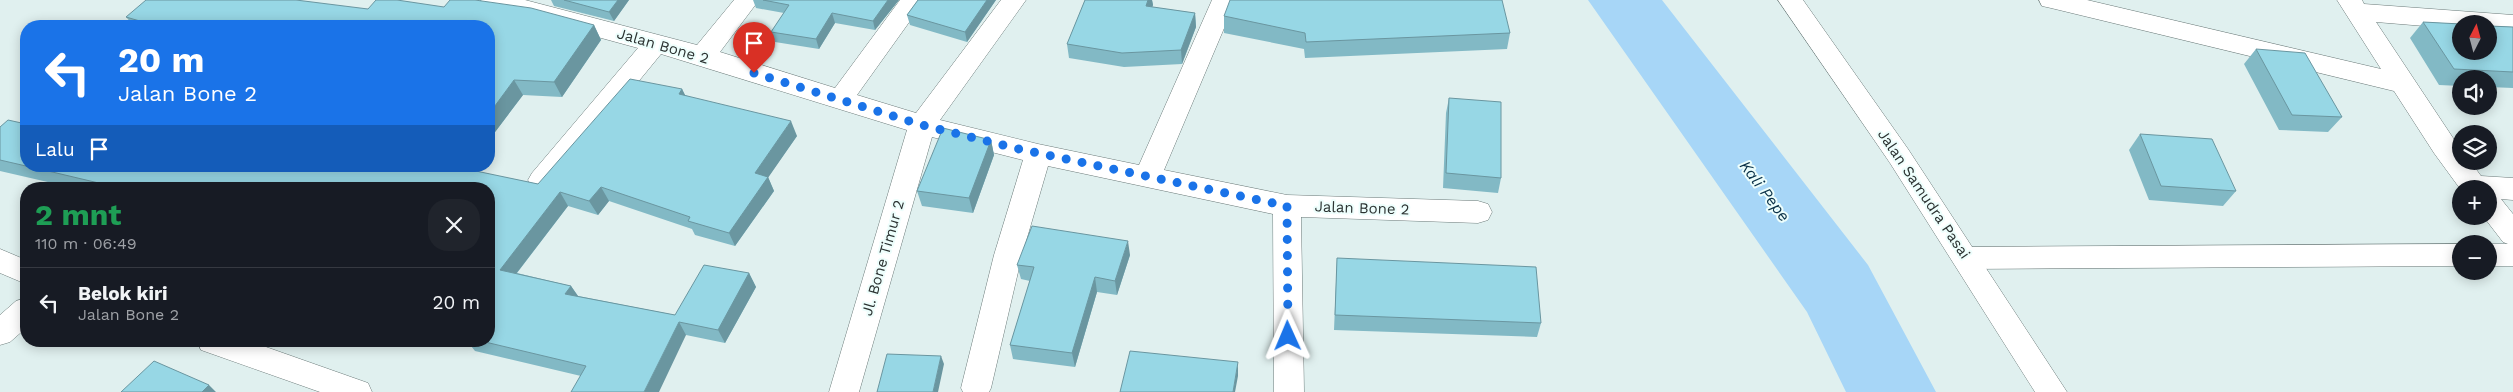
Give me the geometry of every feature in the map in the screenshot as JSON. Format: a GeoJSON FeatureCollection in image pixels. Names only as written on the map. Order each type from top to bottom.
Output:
{"type":"FeatureCollection","features":[{"type":"Feature","properties":{"kind":"street","name":"Jalan Bone 2"},"geometry":{"type":"LineString","coordinates":[[493,0],[703,56],[839,101],[922,125],[1038,154],[1287,206],[1478,212]]}},
{"type":"Feature","properties":{"kind":"street"},"geometry":{"type":"LineString","coordinates":[[703,56],[747,0]]}},
{"type":"Feature","properties":{"kind":"street"},"geometry":{"type":"LineString","coordinates":[[839,101],[913,0]]}},
{"type":"Feature","properties":{"kind":"street"},"geometry":{"type":"LineString","coordinates":[[922,125],[1014,0]]}},
{"type":"Feature","properties":{"kind":"street"},"geometry":{"type":"LineString","coordinates":[[1147,177],[1224,0]]}},
{"type":"Feature","properties":{"kind":"street","name":"Jalan Samudra Pasai"},"geometry":{"type":"LineString","coordinates":[[1790,0],[1899,156],[1967,258],[2052,392]]}},
{"type":"Feature","properties":{"kind":"street"},"geometry":{"type":"LineString","coordinates":[[2051,0],[2403,84]]}},
{"type":"Feature","properties":{"kind":"street"},"geometry":{"type":"LineString","coordinates":[[2352,6],[2443,146],[2470,180]]}},
{"type":"Feature","properties":{"kind":"street"},"geometry":{"type":"LineString","coordinates":[[2352,6],[2513,24]]}},
{"type":"Feature","properties":{"kind":"street"},"geometry":{"type":"LineString","coordinates":[[542,180],[656,43]]}},
{"type":"Feature","properties":{"kind":"street","name":"Jl. Bone Timur 2"},"geometry":{"type":"LineString","coordinates":[[844,392],[922,125]]}},
{"type":"Feature","properties":{"kind":"street"},"geometry":{"type":"LineString","coordinates":[[976,388],[1008,255],[1038,154]]}},
{"type":"Feature","properties":{"kind":"street"},"geometry":{"type":"LineString","coordinates":[[2497,191],[2513,189]]}},
{"type":"Feature","properties":{"kind":"street"},"geometry":{"type":"LineString","coordinates":[[1287,206],[1289,392]]}},
{"type":"Feature","properties":{"kind":"street"},"geometry":{"type":"LineString","coordinates":[[2497,214],[2513,234]]}},
{"type":"Feature","properties":{"kind":"street"},"geometry":{"type":"LineString","coordinates":[[1967,258],[2452,255]]}},
{"type":"Feature","properties":{"kind":"street"},"geometry":{"type":"LineString","coordinates":[[2497,255],[2513,255]]}},
{"type":"Feature","properties":{"kind":"street"},"geometry":{"type":"LineString","coordinates":[[0,261],[20,269]]}},
{"type":"Feature","properties":{"kind":"street"},"geometry":{"type":"LineString","coordinates":[[0,333],[20,315]]}},
{"type":"Feature","properties":{"kind":"street"},"geometry":{"type":"LineString","coordinates":[[228,347],[342,390]]}},
{"type":"Feature","properties":{"kind":"building"},"geometry":{"type":"Polygon","coordinates":[[[146,0],[296,0],[368,9],[376,0],[397,0],[444,7],[450,0],[475,0],[531,8],[594,25],[554,82],[514,80],[495,106],[495,20],[136,20],[126,17],[146,0]]]}},
{"type":"Feature","properties":{"kind":"building"},"geometry":{"type":"Polygon","coordinates":[[[564,0],[618,0],[609,12],[564,0]]]}},
{"type":"Feature","properties":{"kind":"building"},"geometry":{"type":"Polygon","coordinates":[[[763,0],[888,0],[873,21],[832,13],[816,39],[771,32],[789,5],[763,0]]]}},
{"type":"Feature","properties":{"kind":"building"},"geometry":{"type":"Polygon","coordinates":[[[918,0],[987,0],[965,32],[907,15],[918,0]]]}},
{"type":"Feature","properties":{"kind":"building"},"geometry":{"type":"Polygon","coordinates":[[[1085,0],[1148,0],[1146,6],[1195,13],[1181,50],[1122,53],[1067,44],[1085,0]]]}},
{"type":"Feature","properties":{"kind":"building"},"geometry":{"type":"Polygon","coordinates":[[[1230,0],[1502,0],[1510,33],[1306,42],[1305,33],[1224,16],[1230,0]]]}},
{"type":"Feature","properties":{"kind":"building"},"geometry":{"type":"Polygon","coordinates":[[[2423,22],[2452,24],[2452,60],[2498,60],[2498,26],[2513,27],[2513,72],[2454,69],[2423,22]]]}},
{"type":"Feature","properties":{"kind":"building"},"geometry":{"type":"Polygon","coordinates":[[[2256,49],[2305,53],[2342,117],[2292,115],[2256,49]]]}},
{"type":"Feature","properties":{"kind":"building"},"geometry":{"type":"Polygon","coordinates":[[[630,79],[682,89],[679,94],[791,121],[755,173],[768,177],[729,233],[688,221],[690,217],[601,187],[589,201],[560,192],[500,270],[571,286],[565,294],[675,315],[704,265],[749,273],[718,330],[679,322],[644,392],[571,392],[586,366],[495,344],[495,182],[94,182],[52,172],[481,172],[538,184],[630,79]]]}},
{"type":"Feature","properties":{"kind":"building"},"geometry":{"type":"Polygon","coordinates":[[[1449,98],[1501,102],[1501,178],[1446,173],[1449,98]]]}},
{"type":"Feature","properties":{"kind":"building"},"geometry":{"type":"Polygon","coordinates":[[[8,120],[20,123],[20,165],[0,160],[0,127],[8,120]]]}},
{"type":"Feature","properties":{"kind":"building"},"geometry":{"type":"Polygon","coordinates":[[[943,128],[991,140],[969,198],[917,191],[943,128]]]}},
{"type":"Feature","properties":{"kind":"building"},"geometry":{"type":"Polygon","coordinates":[[[2140,134],[2212,139],[2236,191],[2161,186],[2140,134]]]}},
{"type":"Feature","properties":{"kind":"building"},"geometry":{"type":"Polygon","coordinates":[[[1032,226],[1128,241],[1115,281],[1095,277],[1072,353],[1010,345],[1034,267],[1017,265],[1032,226]]]}},
{"type":"Feature","properties":{"kind":"building"},"geometry":{"type":"Polygon","coordinates":[[[1337,258],[1536,267],[1541,323],[1335,315],[1337,258]]]}},
{"type":"Feature","properties":{"kind":"building"},"geometry":{"type":"Polygon","coordinates":[[[1130,351],[1238,362],[1233,392],[1120,392],[1130,351]]]}},
{"type":"Feature","properties":{"kind":"building"},"geometry":{"type":"Polygon","coordinates":[[[887,354],[941,356],[933,392],[877,392],[887,354]]]}},
{"type":"Feature","properties":{"kind":"building"},"geometry":{"type":"Polygon","coordinates":[[[154,361],[209,385],[202,392],[121,392],[154,361]]]}},
{"type":"Feature","properties":{"kind":"waterway","name":"Kali Pepe"},"geometry":{"type":"LineString","coordinates":[[1623,0],[1838,289],[1891,392]]}},
{"type":"Feature","properties":{"kind":"route"},"geometry":{"type":"LineString","coordinates":[[754,73],[839,101],[922,125],[1038,154],[1287,206],[1288,336]]}}]}
